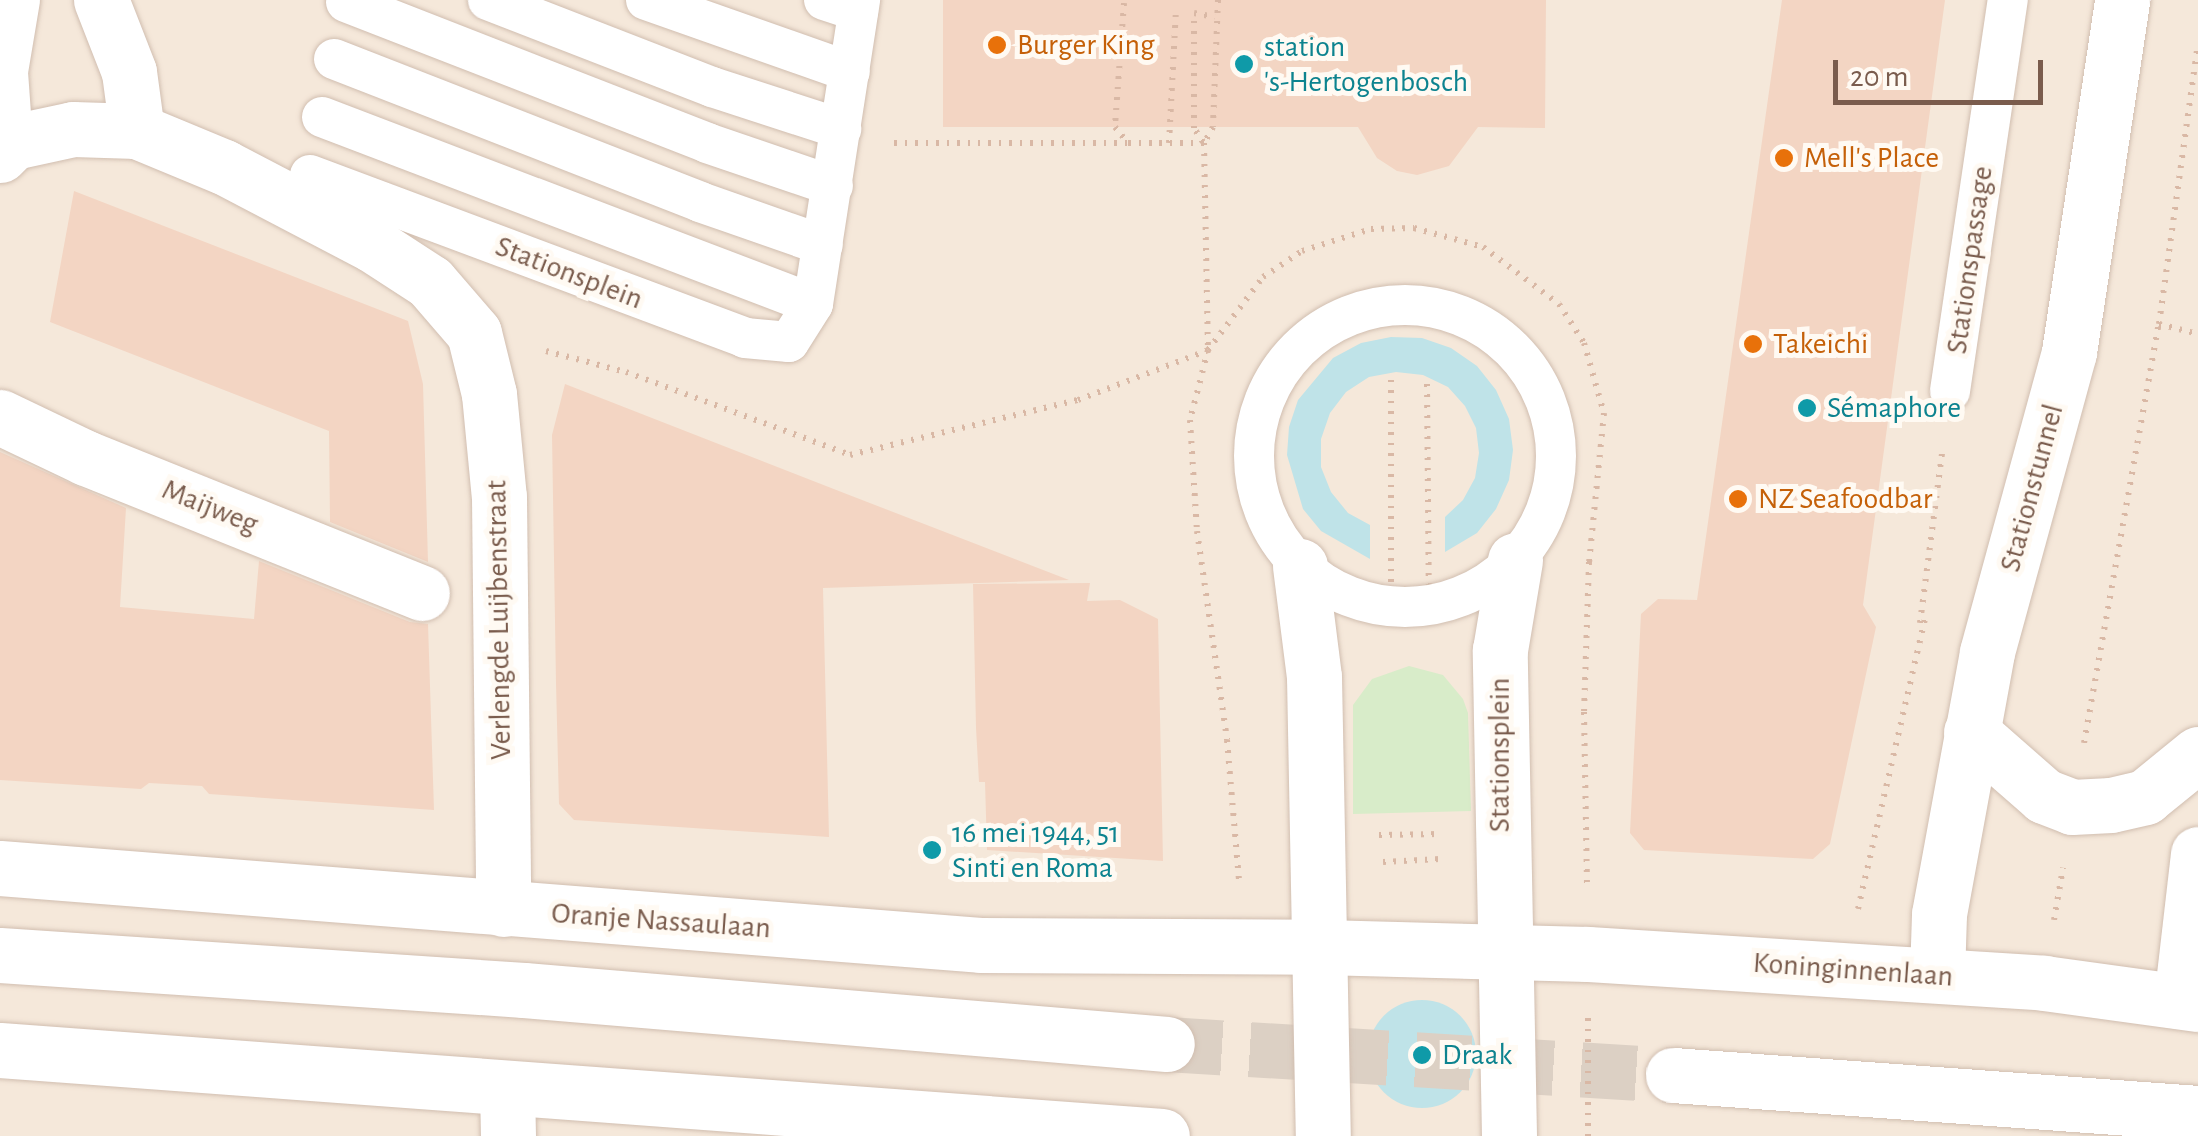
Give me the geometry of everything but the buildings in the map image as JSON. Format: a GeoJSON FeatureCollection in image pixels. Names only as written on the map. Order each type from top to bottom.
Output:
{"type":"FeatureCollection","features":[{"type":"Feature","properties":{"kind":"street"},"geometry":{"type":"LineString","coordinates":[[101,0],[129,72],[136,131]]}},
{"type":"Feature","properties":{"kind":"street","name":"Stationstunnel"},"geometry":{"type":"LineString","coordinates":[[1936,976],[1940,914],[1987,652],[2069,352],[2122,0]]}},
{"type":"Feature","properties":{"kind":"street","name":"Stationsplein"},"geometry":{"type":"LineString","coordinates":[[7,149],[73,129],[136,131],[224,167],[306,192],[430,282],[474,333]]}},
{"type":"Feature","properties":{"kind":"street","name":"Verlengde Luijbenstraat"},"geometry":{"type":"LineString","coordinates":[[474,333],[489,394],[499,498],[503,909]]}},
{"type":"Feature","properties":{"kind":"street","name":"Maijweg"},"geometry":{"type":"LineString","coordinates":[[0,417],[86,458],[422,593]]}},
{"type":"Feature","properties":{"kind":"street","name":"Stationsplein"},"geometry":{"type":"LineString","coordinates":[[1510,1136],[1500,845],[1500,650],[1515,560]]}},
{"type":"Feature","properties":{"kind":"street","name":"Stationsplein"},"geometry":{"type":"LineString","coordinates":[[1300,566],[1314,677],[1324,1136]]}},
{"type":"Feature","properties":{"kind":"street"},"geometry":{"type":"LineString","coordinates":[[1971,732],[2044,796],[2072,806],[2111,806],[2145,797],[2198,754]]}},
{"type":"Feature","properties":{"kind":"street"},"geometry":{"type":"LineString","coordinates":[[2190,1003],[2198,854]]}},
{"type":"Feature","properties":{"kind":"street","name":"Oranje Nassaulaan"},"geometry":{"type":"LineString","coordinates":[[0,868],[980,946],[1506,951]]}},
{"type":"Feature","properties":{"kind":"street","name":"Koninginnenlaan"},"geometry":{"type":"LineString","coordinates":[[1506,951],[2044,983],[2190,1003]]}},
{"type":"Feature","properties":{"kind":"street"},"geometry":{"type":"LineString","coordinates":[[7,953],[524,990],[1167,1044]]}},
{"type":"Feature","properties":{"kind":"street"},"geometry":{"type":"LineString","coordinates":[[0,1050],[508,1112],[1162,1136]]}},
{"type":"Feature","properties":{"kind":"street"},"geometry":{"type":"LineString","coordinates":[[1672,1074],[2198,1113]]}},
{"type":"Feature","properties":{"kind":"lane"},"geometry":{"type":"LineString","coordinates":[[7,149],[8,72],[20,0]]}},
{"type":"Feature","properties":{"kind":"lane"},"geometry":{"type":"LineString","coordinates":[[488,0],[712,87],[841,129]]}},
{"type":"Feature","properties":{"kind":"lane"},"geometry":{"type":"LineString","coordinates":[[646,0],[850,72]]}},
{"type":"Feature","properties":{"kind":"lane","name":"Stationspassage"},"geometry":{"type":"LineString","coordinates":[[1950,391],[2008,0]]}},
{"type":"Feature","properties":{"kind":"lane"},"geometry":{"type":"LineString","coordinates":[[306,192],[346,1],[707,143],[833,186]]}},
{"type":"Feature","properties":{"kind":"lane","name":"Stationsplein"},"geometry":{"type":"LineString","coordinates":[[306,192],[745,338],[788,342],[813,304],[850,72],[848,4]]}},
{"type":"Feature","properties":{"kind":"lane"},"geometry":{"type":"LineString","coordinates":[[334,59],[700,202],[823,245]]}},
{"type":"Feature","properties":{"kind":"lane","name":"Stationsplein"},"geometry":{"type":"LineString","coordinates":[[322,117],[813,304]]}},
{"type":"Feature","properties":{"kind":"lane","name":"Stationsplein"},"geometry":{"type":"LineString","coordinates":[[1412,303],[1465,316],[1510,346],[1542,390],[1556,443],[1551,498],[1515,560],[1480,590],[1456,601],[1410,606],[1339,593],[1300,566],[1270,524],[1254,476],[1256,425],[1273,378],[1310,336],[1358,311],[1412,303]]}},
{"type":"Feature","properties":{"kind":"path"},"geometry":{"type":"LineString","coordinates":[[1218,0],[1213,127],[1204,143],[1208,350],[1190,420],[1197,531],[1227,740],[1240,886]]}},
{"type":"Feature","properties":{"kind":"path"},"geometry":{"type":"LineString","coordinates":[[1124,3],[1116,127],[1128,143]]}},
{"type":"Feature","properties":{"kind":"path"},"geometry":{"type":"LineString","coordinates":[[1169,144],[1176,11]]}},
{"type":"Feature","properties":{"kind":"path"},"geometry":{"type":"LineString","coordinates":[[1204,143],[1194,128],[1194,13],[1215,17]]}},
{"type":"Feature","properties":{"kind":"path"},"geometry":{"type":"LineString","coordinates":[[2044,983],[2159,324],[2198,44]]}},
{"type":"Feature","properties":{"kind":"path"},"geometry":{"type":"LineString","coordinates":[[841,129],[896,144],[1204,143]]}},
{"type":"Feature","properties":{"kind":"path"},"geometry":{"type":"LineString","coordinates":[[474,333],[626,372],[850,455],[1078,400],[1208,350],[1262,277],[1302,251],[1371,229],[1414,228],[1484,247],[1559,304],[1584,342],[1604,412],[1589,562],[1584,712],[1588,1136]]}},
{"type":"Feature","properties":{"kind":"path"},"geometry":{"type":"LineString","coordinates":[[2159,324],[2198,334]]}},
{"type":"Feature","properties":{"kind":"path"},"geometry":{"type":"LineString","coordinates":[[1391,380],[1410,606]]}},
{"type":"Feature","properties":{"kind":"path"},"geometry":{"type":"LineString","coordinates":[[1410,606],[1428,384]]}},
{"type":"Feature","properties":{"kind":"path","name":"Stationspassage"},"geometry":{"type":"LineString","coordinates":[[1918,639],[1950,391]]}},
{"type":"Feature","properties":{"kind":"path"},"geometry":{"type":"LineString","coordinates":[[1858,911],[1918,639],[1936,582]]}},
{"type":"Feature","properties":{"kind":"path"},"geometry":{"type":"LineString","coordinates":[[1320,850],[1500,845]]}},
{"type":"Feature","properties":{"kind":"path"},"geometry":{"type":"LineString","coordinates":[[1320,850],[1500,845]]}},
{"type":"Feature","properties":{"kind":"shaded area"},"geometry":{"type":"Polygon","coordinates":[[[0,0],[2198,0],[2198,1136],[0,1136],[0,0]]]}},
{"type":"Feature","properties":{"kind":"green space"},"geometry":{"type":"Polygon","coordinates":[[[1409,666],[1443,675],[1463,699],[1468,713],[1471,811],[1353,814],[1353,705],[1372,679],[1409,666]]]}},
{"type":"Feature","properties":{"kind":"water"},"geometry":{"type":"Polygon","coordinates":[[[1391,337],[1422,338],[1451,348],[1477,366],[1496,390],[1509,419],[1513,450],[1509,480],[1496,509],[1477,533],[1445,552],[1445,517],[1463,500],[1475,478],[1479,453],[1476,428],[1465,406],[1448,387],[1423,375],[1396,372],[1369,377],[1346,392],[1330,413],[1321,439],[1321,467],[1331,492],[1348,513],[1370,525],[1370,559],[1321,531],[1303,509],[1287,455],[1289,427],[1298,400],[1333,358],[1361,343],[1391,337]]]}},
{"type":"Feature","properties":{"kind":"water"},"geometry":{"type":"Polygon","coordinates":[[[1422,1000],[1443,1004],[1460,1016],[1472,1033],[1476,1054],[1472,1075],[1460,1092],[1443,1104],[1422,1108],[1401,1104],[1384,1092],[1372,1075],[1368,1054],[1372,1033],[1384,1016],[1401,1004],[1422,1000]]]}},
{"type":"Feature","properties":{"kind":"tunnel"},"geometry":{"type":"LineString","coordinates":[[1167,1044],[1673,1075]]}},
{"type":"Feature","properties":{"kind":"place","name":"Burger King"},"geometry":{"type":"Point","coordinates":[997,45]}},
{"type":"Feature","properties":{"kind":"place","name":"station 's-Hertogenbosch"},"geometry":{"type":"Point","coordinates":[1244,64]}},
{"type":"Feature","properties":{"kind":"place","name":"Mell's Place"},"geometry":{"type":"Point","coordinates":[1784,158]}},
{"type":"Feature","properties":{"kind":"place","name":"Takeichi"},"geometry":{"type":"Point","coordinates":[1753,344]}},
{"type":"Feature","properties":{"kind":"place","name":"Sémaphore"},"geometry":{"type":"Point","coordinates":[1807,408]}},
{"type":"Feature","properties":{"kind":"place","name":"NZ Seafoodbar"},"geometry":{"type":"Point","coordinates":[1738,499]}},
{"type":"Feature","properties":{"kind":"place","name":"16 mei 1944, 51 Sinti en Roma"},"geometry":{"type":"Point","coordinates":[932,850]}},
{"type":"Feature","properties":{"kind":"place","name":"Draak"},"geometry":{"type":"Point","coordinates":[1422,1055]}}]}
